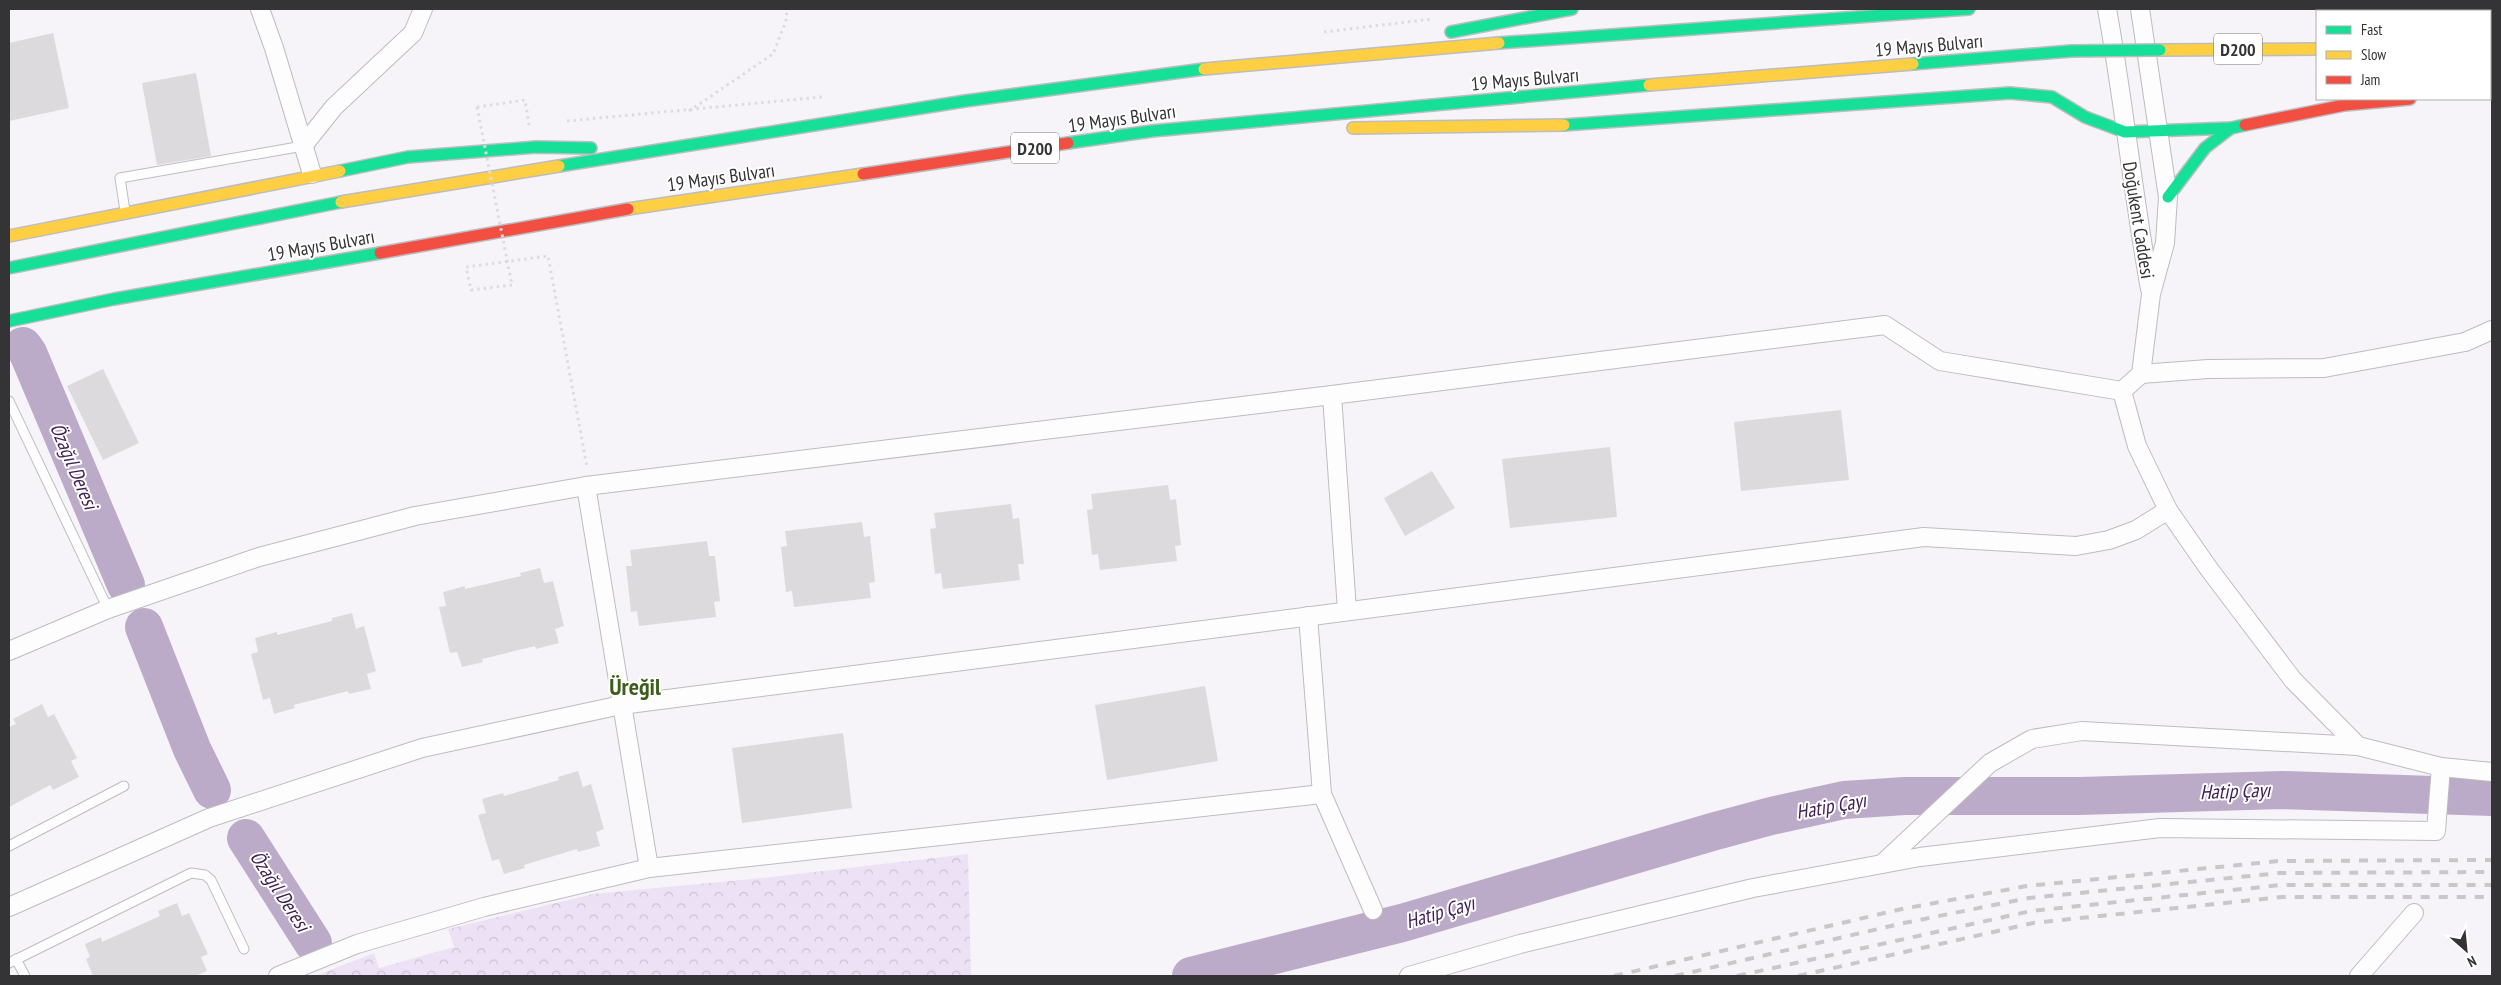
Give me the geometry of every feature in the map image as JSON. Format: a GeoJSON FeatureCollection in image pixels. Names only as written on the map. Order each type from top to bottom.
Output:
{"type":"FeatureCollection","features":[{"type":"Feature","properties":{"kind":"highway"},"geometry":{"type":"LineString","coordinates":[[1437,34],[1572,9]]}},
{"type":"Feature","properties":{"kind":"highway","name":"19 Mayıs Bulvarı"},"geometry":{"type":"LineString","coordinates":[[9,268],[371,196],[965,101],[1221,67],[1619,33],[1969,9]]}},
{"type":"Feature","properties":{"kind":"highway"},"geometry":{"type":"LineString","coordinates":[[1221,67],[1398,40]]}},
{"type":"Feature","properties":{"kind":"highway","name":"19 Mayıs Bulvarı"},"geometry":{"type":"LineString","coordinates":[[9,321],[114,299],[641,207],[1152,130],[1651,85],[2071,51],[2316,49]]}},
{"type":"Feature","properties":{"kind":"highway"},"geometry":{"type":"LineString","coordinates":[[1340,128],[1544,126],[2010,92],[2052,97],[2085,117],[2125,132],[2231,128],[2345,105],[2399,100]]}},
{"type":"Feature","properties":{"kind":"highway"},"geometry":{"type":"LineString","coordinates":[[2168,197],[2205,148],[2231,128]]}},
{"type":"Feature","properties":{"kind":"highway"},"geometry":{"type":"LineString","coordinates":[[1152,130],[1301,129]]}},
{"type":"Feature","properties":{"kind":"highway"},"geometry":{"type":"LineString","coordinates":[[9,236],[312,174],[408,157],[536,147],[658,150]]}},
{"type":"Feature","properties":{"kind":"highway"},"geometry":{"type":"LineString","coordinates":[[80,232],[92,219]]}},
{"type":"Feature","properties":{"kind":"highway"},"geometry":{"type":"LineString","coordinates":[[56,259],[68,245]]}},
{"type":"Feature","properties":{"kind":"street"},"geometry":{"type":"LineString","coordinates":[[260,9],[274,48],[312,174]]}},
{"type":"Feature","properties":{"kind":"street"},"geometry":{"type":"LineString","coordinates":[[303,146],[334,107],[413,33],[424,9]]}},
{"type":"Feature","properties":{"kind":"street","name":"Doğukent Caddesi"},"geometry":{"type":"LineString","coordinates":[[2107,9],[2120,81],[2125,132],[2151,294]]}},
{"type":"Feature","properties":{"kind":"street","name":"Doğukent Caddesi"},"geometry":{"type":"LineString","coordinates":[[2140,9],[2168,197],[2164,243],[2151,294]]}},
{"type":"Feature","properties":{"kind":"street"},"geometry":{"type":"LineString","coordinates":[[2141,374],[2151,294]]}},
{"type":"Feature","properties":{"kind":"street"},"geometry":{"type":"LineString","coordinates":[[9,651],[108,609],[259,557],[415,516],[587,480],[1332,395],[1886,325],[1940,361],[2122,391]]}},
{"type":"Feature","properties":{"kind":"street"},"geometry":{"type":"LineString","coordinates":[[2122,391],[2141,374],[2208,369],[2324,368],[2465,342],[2492,330]]}},
{"type":"Feature","properties":{"kind":"street"},"geometry":{"type":"LineString","coordinates":[[2122,391],[2137,446],[2168,510],[2209,569],[2293,680],[2358,746]]}},
{"type":"Feature","properties":{"kind":"street"},"geometry":{"type":"LineString","coordinates":[[1332,395],[1347,610]]}},
{"type":"Feature","properties":{"kind":"street"},"geometry":{"type":"LineString","coordinates":[[587,480],[621,705],[650,868]]}},
{"type":"Feature","properties":{"kind":"street"},"geometry":{"type":"LineString","coordinates":[[9,907],[227,812],[422,748],[621,705],[1924,537],[2076,546],[2108,540],[2136,530],[2168,510]]}},
{"type":"Feature","properties":{"kind":"street"},"geometry":{"type":"LineString","coordinates":[[1308,616],[1322,794],[1373,910]]}},
{"type":"Feature","properties":{"kind":"street"},"geometry":{"type":"LineString","coordinates":[[1882,864],[1990,763],[2032,739],[2082,731],[2358,746],[2442,766],[2492,772]]}},
{"type":"Feature","properties":{"kind":"street"},"geometry":{"type":"LineString","coordinates":[[1409,976],[1520,944],[1753,888],[1920,857],[2160,828],[2436,831],[2442,766]]}},
{"type":"Feature","properties":{"kind":"street"},"geometry":{"type":"LineString","coordinates":[[278,976],[375,938],[484,907],[650,868],[1322,794]]}},
{"type":"Feature","properties":{"kind":"street"},"geometry":{"type":"LineString","coordinates":[[2359,976],[2414,913]]}},
{"type":"Feature","properties":{"kind":"lane"},"geometry":{"type":"LineString","coordinates":[[125,212],[120,178],[303,146]]}},
{"type":"Feature","properties":{"kind":"lane"},"geometry":{"type":"LineString","coordinates":[[9,401],[108,609]]}},
{"type":"Feature","properties":{"kind":"lane"},"geometry":{"type":"LineString","coordinates":[[9,846],[124,786]]}},
{"type":"Feature","properties":{"kind":"lane"},"geometry":{"type":"LineString","coordinates":[[25,976],[12,961],[191,873],[206,875],[211,880],[244,949]]}},
{"type":"Feature","properties":{"kind":"path"},"geometry":{"type":"LineString","coordinates":[[689,111],[773,54],[786,21],[787,9]]}},
{"type":"Feature","properties":{"kind":"path"},"geometry":{"type":"LineString","coordinates":[[1321,32],[1434,19]]}},
{"type":"Feature","properties":{"kind":"path"},"geometry":{"type":"LineString","coordinates":[[557,122],[828,97]]}},
{"type":"Feature","properties":{"kind":"path"},"geometry":{"type":"LineString","coordinates":[[529,125],[525,100],[477,107],[512,285],[471,290],[466,267],[548,256],[587,480]]}},
{"type":"Feature","properties":{"kind":"path"},"geometry":{"type":"LineString","coordinates":[[520,126],[539,124]]}},
{"type":"Feature","properties":{"kind":"path"},"geometry":{"type":"LineString","coordinates":[[473,132],[492,130]]}},
{"type":"Feature","properties":{"kind":"green space"},"geometry":{"type":"Polygon","coordinates":[[[968,854],[971,976],[315,976],[374,953],[379,968],[454,947],[448,929],[593,894],[772,877],[968,854]]]}},
{"type":"Feature","properties":{"kind":"building"},"geometry":{"type":"Polygon","coordinates":[[[53,33],[69,108],[9,121],[9,43],[53,33]]]}},
{"type":"Feature","properties":{"kind":"building"},"geometry":{"type":"Polygon","coordinates":[[[196,73],[211,156],[157,165],[142,83],[196,73]]]}},
{"type":"Feature","properties":{"kind":"building"},"geometry":{"type":"Polygon","coordinates":[[[103,369],[139,443],[103,460],[67,386],[103,369]]]}},
{"type":"Feature","properties":{"kind":"building"},"geometry":{"type":"Polygon","coordinates":[[[1841,410],[1849,480],[1741,491],[1734,422],[1841,410]]]}},
{"type":"Feature","properties":{"kind":"building"},"geometry":{"type":"Polygon","coordinates":[[[1610,447],[1617,517],[1510,528],[1502,459],[1610,447]]]}},
{"type":"Feature","properties":{"kind":"building"},"geometry":{"type":"Polygon","coordinates":[[[1432,471],[1455,508],[1405,536],[1384,498],[1432,471]]]}},
{"type":"Feature","properties":{"kind":"building"},"geometry":{"type":"Polygon","coordinates":[[[1168,485],[1170,500],[1176,499],[1181,545],[1175,546],[1177,561],[1100,570],[1098,554],[1092,555],[1087,510],[1093,509],[1091,494],[1168,485]]]}},
{"type":"Feature","properties":{"kind":"building"},"geometry":{"type":"Polygon","coordinates":[[[1011,504],[1013,519],[1019,518],[1024,564],[1018,564],[1020,580],[943,589],[941,573],[935,574],[930,529],[936,528],[934,513],[1011,504]]]}},
{"type":"Feature","properties":{"kind":"building"},"geometry":{"type":"Polygon","coordinates":[[[862,522],[864,537],[870,536],[875,582],[869,583],[871,598],[794,607],[792,591],[786,592],[781,547],[787,546],[785,531],[862,522]]]}},
{"type":"Feature","properties":{"kind":"building"},"geometry":{"type":"Polygon","coordinates":[[[707,541],[709,556],[715,556],[720,601],[714,602],[716,617],[639,626],[637,611],[631,612],[626,566],[632,566],[630,550],[707,541]]]}},
{"type":"Feature","properties":{"kind":"building"},"geometry":{"type":"Polygon","coordinates":[[[540,568],[544,583],[553,581],[564,626],[555,629],[559,643],[536,649],[535,646],[482,659],[483,662],[462,667],[457,652],[450,653],[439,607],[446,606],[443,592],[521,576],[520,573],[540,568]]]}},
{"type":"Feature","properties":{"kind":"building"},"geometry":{"type":"Polygon","coordinates":[[[352,613],[356,629],[364,626],[376,671],[367,674],[371,689],[349,694],[348,691],[294,705],[295,708],[274,714],[270,698],[263,700],[251,654],[258,652],[255,638],[277,632],[277,635],[332,621],[332,618],[352,613]]]}},
{"type":"Feature","properties":{"kind":"building"},"geometry":{"type":"Polygon","coordinates":[[[1205,686],[1218,761],[1107,780],[1095,705],[1205,686]]]}},
{"type":"Feature","properties":{"kind":"building"},"geometry":{"type":"Polygon","coordinates":[[[42,704],[48,717],[54,714],[77,758],[71,761],[79,777],[53,790],[50,785],[9,807],[9,727],[16,724],[13,719],[42,704]]]}},
{"type":"Feature","properties":{"kind":"building"},"geometry":{"type":"Polygon","coordinates":[[[843,733],[852,808],[742,823],[732,748],[843,733]]]}},
{"type":"Feature","properties":{"kind":"building"},"geometry":{"type":"Polygon","coordinates":[[[578,771],[583,787],[591,784],[604,829],[596,832],[600,846],[578,852],[577,849],[524,865],[525,868],[504,874],[499,859],[492,861],[478,815],[486,813],[482,799],[503,793],[504,796],[559,780],[558,777],[578,771]]]}},
{"type":"Feature","properties":{"kind":"building"},"geometry":{"type":"Polygon","coordinates":[[[177,903],[182,916],[189,913],[208,954],[201,957],[207,971],[195,976],[93,976],[86,959],[90,957],[85,944],[101,937],[102,942],[160,916],[158,911],[177,903]]]}},
{"type":"Feature","properties":{"kind":"waterway","name":"Özağıl Deresi"},"geometry":{"type":"LineString","coordinates":[[23,346],[28,353],[126,585]]}},
{"type":"Feature","properties":{"kind":"waterway","name":"Özağıl Deresi"},"geometry":{"type":"LineString","coordinates":[[144,627],[192,749],[212,790]]}},
{"type":"Feature","properties":{"kind":"waterway","name":"Hatip Çayı"},"geometry":{"type":"LineString","coordinates":[[1191,976],[1402,923],[1712,832],[1771,816],[1844,800],[1905,796],[2080,796],[2282,790],[2492,797]]}},
{"type":"Feature","properties":{"kind":"waterway","name":"Özağıl Deresi"},"geometry":{"type":"LineString","coordinates":[[246,838],[313,943]]}},
{"type":"Feature","properties":{"kind":"railway"},"geometry":{"type":"LineString","coordinates":[[1614,976],[1902,909],[2027,886],[2279,861],[2492,860]]}},
{"type":"Feature","properties":{"kind":"railway"},"geometry":{"type":"LineString","coordinates":[[1675,976],[1904,923],[2029,898],[2280,873],[2492,872]]}},
{"type":"Feature","properties":{"kind":"railway"},"geometry":{"type":"LineString","coordinates":[[1737,976],[2031,911],[2281,885],[2492,885]]}},
{"type":"Feature","properties":{"kind":"railway"},"geometry":{"type":"LineString","coordinates":[[1798,976],[2033,923],[2282,897],[2492,897]]}},
{"type":"Feature","properties":{"kind":"traffic: fast"},"geometry":{"type":"LineString","coordinates":[[1451,32],[1572,9]]}},
{"type":"Feature","properties":{"kind":"traffic: fast"},"geometry":{"type":"LineString","coordinates":[[1499,43],[1969,9]]}},
{"type":"Feature","properties":{"kind":"traffic: fast"},"geometry":{"type":"LineString","coordinates":[[2071,51],[2160,50]]}},
{"type":"Feature","properties":{"kind":"traffic: fast"},"geometry":{"type":"LineString","coordinates":[[1913,64],[2071,51]]}},
{"type":"Feature","properties":{"kind":"traffic: fast"},"geometry":{"type":"LineString","coordinates":[[559,166],[965,101],[1204,69]]}},
{"type":"Feature","properties":{"kind":"traffic: fast"},"geometry":{"type":"LineString","coordinates":[[1068,143],[1152,131],[1649,85]]}},
{"type":"Feature","properties":{"kind":"traffic: fast"},"geometry":{"type":"LineString","coordinates":[[1564,125],[2010,93],[2052,97],[2085,117],[2125,132],[2231,128],[2245,125]]}},
{"type":"Feature","properties":{"kind":"traffic: fast"},"geometry":{"type":"LineString","coordinates":[[2168,197],[2205,148],[2231,128]]}},
{"type":"Feature","properties":{"kind":"traffic: fast"},"geometry":{"type":"LineString","coordinates":[[340,171],[408,157],[536,147],[591,148]]}},
{"type":"Feature","properties":{"kind":"traffic: fast"},"geometry":{"type":"LineString","coordinates":[[9,268],[341,202]]}},
{"type":"Feature","properties":{"kind":"traffic: fast"},"geometry":{"type":"LineString","coordinates":[[9,321],[114,299],[380,253]]}},
{"type":"Feature","properties":{"kind":"traffic: slow"},"geometry":{"type":"LineString","coordinates":[[1204,69],[1499,43]]}},
{"type":"Feature","properties":{"kind":"traffic: slow"},"geometry":{"type":"LineString","coordinates":[[2160,50],[2316,49]]}},
{"type":"Feature","properties":{"kind":"traffic: slow"},"geometry":{"type":"LineString","coordinates":[[1649,85],[1913,64]]}},
{"type":"Feature","properties":{"kind":"traffic: slow"},"geometry":{"type":"LineString","coordinates":[[1353,128],[1564,125]]}},
{"type":"Feature","properties":{"kind":"traffic: slow"},"geometry":{"type":"LineString","coordinates":[[341,202],[559,166]]}},
{"type":"Feature","properties":{"kind":"traffic: slow"},"geometry":{"type":"LineString","coordinates":[[9,236],[340,171]]}},
{"type":"Feature","properties":{"kind":"traffic: slow"},"geometry":{"type":"LineString","coordinates":[[628,209],[863,174]]}},
{"type":"Feature","properties":{"kind":"traffic: jam"},"geometry":{"type":"LineString","coordinates":[[2245,125],[2345,105],[2399,100]]}},
{"type":"Feature","properties":{"kind":"traffic: jam"},"geometry":{"type":"LineString","coordinates":[[863,174],[1068,143]]}},
{"type":"Feature","properties":{"kind":"traffic: jam"},"geometry":{"type":"LineString","coordinates":[[380,253],[628,209]]}},
{"type":"Feature","properties":{"kind":"district","name":"Üreğil"},"geometry":{"type":"Point","coordinates":[635,686]}}]}
